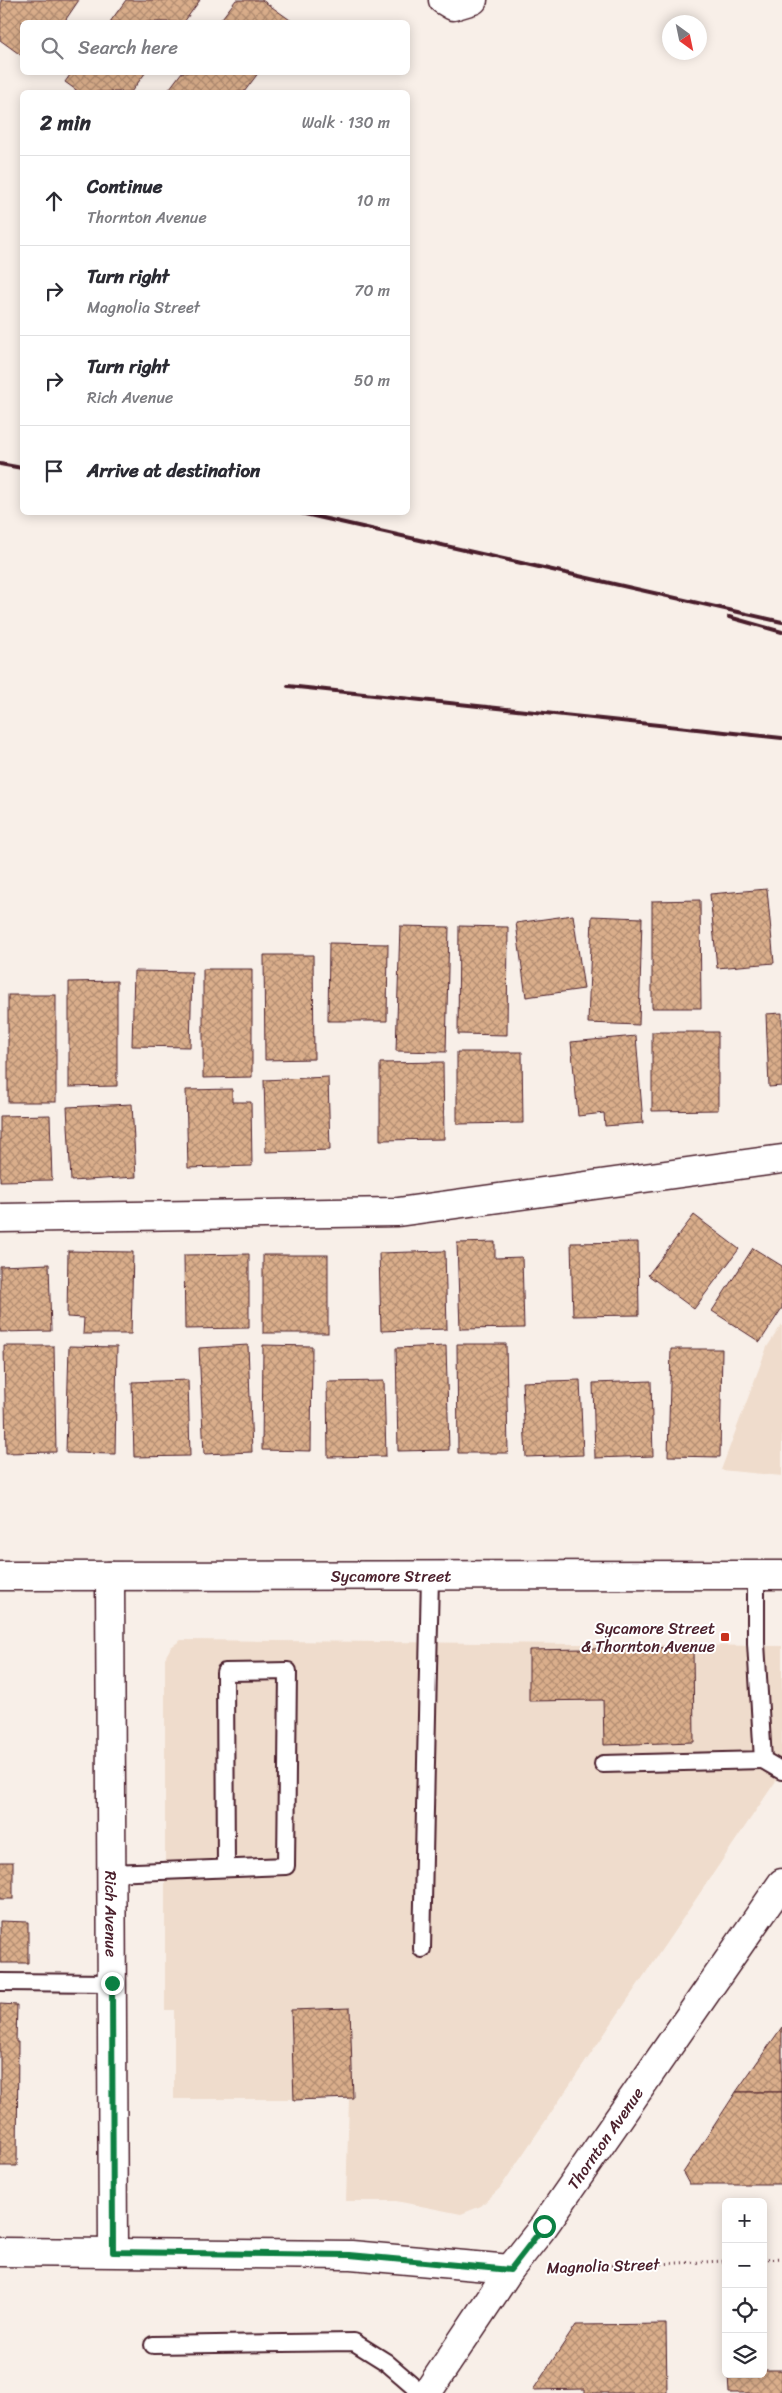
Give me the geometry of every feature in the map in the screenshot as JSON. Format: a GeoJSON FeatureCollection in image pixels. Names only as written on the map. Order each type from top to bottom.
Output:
{"type":"FeatureCollection","features":[{"type":"Feature","properties":{"kind":"street"},"geometry":{"type":"LineString","coordinates":[[443,0],[453,6],[472,0]]}},
{"type":"Feature","properties":{"kind":"street"},"geometry":{"type":"LineString","coordinates":[[0,1218],[398,1212],[782,1159]]}},
{"type":"Feature","properties":{"kind":"street","name":"Sycamore Street"},"geometry":{"type":"LineString","coordinates":[[0,1576],[769,1575]]}},
{"type":"Feature","properties":{"kind":"street","name":"Rich Avenue"},"geometry":{"type":"LineString","coordinates":[[110,1576],[113,2252]]}},
{"type":"Feature","properties":{"kind":"street","name":"Thornton Avenue"},"geometry":{"type":"LineString","coordinates":[[427,2393],[510,2270],[555,2210],[782,1883]]}},
{"type":"Feature","properties":{"kind":"street"},"geometry":{"type":"LineString","coordinates":[[0,2252],[350,2255],[510,2270]]}},
{"type":"Feature","properties":{"kind":"lane"},"geometry":{"type":"LineString","coordinates":[[763,1760],[756,1643],[769,1575]]}},
{"type":"Feature","properties":{"kind":"lane"},"geometry":{"type":"LineString","coordinates":[[422,1949],[430,1576]]}},
{"type":"Feature","properties":{"kind":"lane"},"geometry":{"type":"LineString","coordinates":[[111,1873],[286,1866],[288,1671],[225,1672],[226,1868]]}},
{"type":"Feature","properties":{"kind":"lane"},"geometry":{"type":"LineString","coordinates":[[603,1764],[763,1760],[782,1771]]}},
{"type":"Feature","properties":{"kind":"lane"},"geometry":{"type":"LineString","coordinates":[[0,1982],[112,1983]]}},
{"type":"Feature","properties":{"kind":"lane"},"geometry":{"type":"LineString","coordinates":[[153,2345],[354,2342],[386,2362],[422,2393]]}},
{"type":"Feature","properties":{"kind":"path"},"geometry":{"type":"LineString","coordinates":[[767,2259],[782,2258]]}},
{"type":"Feature","properties":{"kind":"path","name":"Magnolia Street"},"geometry":{"type":"LineString","coordinates":[[510,2270],[722,2261]]}},
{"type":"Feature","properties":{"kind":"shaded area"},"geometry":{"type":"Polygon","coordinates":[[[782,1324],[782,1476],[721,1470],[767,1347],[782,1324]]]}},
{"type":"Feature","properties":{"kind":"shaded area"},"geometry":{"type":"Polygon","coordinates":[[[181,1640],[782,1646],[782,1772],[500,2188],[481,2206],[461,2214],[396,2201],[346,2201],[349,2099],[174,2099],[174,2010],[165,2010],[165,1658],[171,1647],[181,1640]]]}},
{"type":"Feature","properties":{"kind":"building"},"geometry":{"type":"Polygon","coordinates":[[[1,0],[79,0],[65,20],[20,20],[20,55],[0,40],[1,0]]]}},
{"type":"Feature","properties":{"kind":"building"},"geometry":{"type":"Polygon","coordinates":[[[126,0],[200,0],[185,20],[111,20],[126,0]]]}},
{"type":"Feature","properties":{"kind":"building"},"geometry":{"type":"Polygon","coordinates":[[[236,0],[262,0],[290,20],[221,20],[236,0]]]}},
{"type":"Feature","properties":{"kind":"building"},"geometry":{"type":"Polygon","coordinates":[[[70,75],[144,75],[132,90],[76,90],[65,82],[70,75]]]}},
{"type":"Feature","properties":{"kind":"building"},"geometry":{"type":"Polygon","coordinates":[[[180,75],[257,75],[246,90],[168,90],[180,75]]]}},
{"type":"Feature","properties":{"kind":"building"},"geometry":{"type":"Polygon","coordinates":[[[767,889],[774,963],[717,968],[710,894],[767,889]]]}},
{"type":"Feature","properties":{"kind":"building"},"geometry":{"type":"Polygon","coordinates":[[[700,900],[701,1008],[652,1008],[652,901],[700,900]]]}},
{"type":"Feature","properties":{"kind":"building"},"geometry":{"type":"Polygon","coordinates":[[[573,915],[584,989],[526,997],[516,923],[573,915]]]}},
{"type":"Feature","properties":{"kind":"building"},"geometry":{"type":"Polygon","coordinates":[[[592,916],[642,918],[639,1025],[588,1023],[592,916]]]}},
{"type":"Feature","properties":{"kind":"building"},"geometry":{"type":"Polygon","coordinates":[[[400,926],[449,927],[446,1052],[396,1051],[400,926]]]}},
{"type":"Feature","properties":{"kind":"building"},"geometry":{"type":"Polygon","coordinates":[[[459,926],[508,927],[507,1035],[458,1034],[459,926]]]}},
{"type":"Feature","properties":{"kind":"building"},"geometry":{"type":"Polygon","coordinates":[[[329,943],[388,944],[387,1021],[328,1021],[329,943]]]}},
{"type":"Feature","properties":{"kind":"building"},"geometry":{"type":"Polygon","coordinates":[[[264,955],[313,955],[314,1059],[265,1060],[264,955]]]}},
{"type":"Feature","properties":{"kind":"building"},"geometry":{"type":"Polygon","coordinates":[[[203,969],[252,969],[252,1077],[203,1078],[203,969]]]}},
{"type":"Feature","properties":{"kind":"building"},"geometry":{"type":"Polygon","coordinates":[[[134,971],[192,972],[190,1047],[132,1046],[134,971]]]}},
{"type":"Feature","properties":{"kind":"building"},"geometry":{"type":"Polygon","coordinates":[[[117,981],[117,1086],[69,1087],[69,982],[117,981]]]}},
{"type":"Feature","properties":{"kind":"building"},"geometry":{"type":"Polygon","coordinates":[[[8,995],[56,995],[56,1102],[8,1102],[8,995]]]}},
{"type":"Feature","properties":{"kind":"building"},"geometry":{"type":"Polygon","coordinates":[[[782,1013],[782,1086],[769,1087],[766,1014],[782,1013]]]}},
{"type":"Feature","properties":{"kind":"building"},"geometry":{"type":"Polygon","coordinates":[[[652,1032],[718,1032],[718,1110],[652,1111],[652,1032]]]}},
{"type":"Feature","properties":{"kind":"building"},"geometry":{"type":"Polygon","coordinates":[[[636,1036],[643,1123],[605,1126],[604,1113],[578,1116],[571,1042],[636,1036]]]}},
{"type":"Feature","properties":{"kind":"building"},"geometry":{"type":"Polygon","coordinates":[[[457,1052],[522,1052],[523,1123],[457,1124],[457,1052]]]}},
{"type":"Feature","properties":{"kind":"building"},"geometry":{"type":"Polygon","coordinates":[[[443,1062],[444,1139],[380,1140],[380,1063],[443,1062]]]}},
{"type":"Feature","properties":{"kind":"building"},"geometry":{"type":"Polygon","coordinates":[[[328,1077],[330,1150],[266,1152],[264,1080],[328,1077]]]}},
{"type":"Feature","properties":{"kind":"building"},"geometry":{"type":"Polygon","coordinates":[[[232,1089],[232,1102],[251,1102],[252,1166],[188,1168],[186,1090],[232,1089]]]}},
{"type":"Feature","properties":{"kind":"building"},"geometry":{"type":"Polygon","coordinates":[[[132,1104],[136,1177],[71,1181],[67,1107],[132,1104]]]}},
{"type":"Feature","properties":{"kind":"building"},"geometry":{"type":"Polygon","coordinates":[[[50,1115],[52,1180],[0,1181],[0,1116],[50,1115]]]}},
{"type":"Feature","properties":{"kind":"building"},"geometry":{"type":"Polygon","coordinates":[[[694,1215],[739,1249],[694,1309],[648,1275],[694,1215]]]}},
{"type":"Feature","properties":{"kind":"building"},"geometry":{"type":"Polygon","coordinates":[[[495,1242],[495,1258],[522,1257],[524,1328],[460,1329],[457,1243],[495,1242]]]}},
{"type":"Feature","properties":{"kind":"building"},"geometry":{"type":"Polygon","coordinates":[[[638,1242],[639,1315],[573,1316],[571,1243],[638,1242]]]}},
{"type":"Feature","properties":{"kind":"building"},"geometry":{"type":"Polygon","coordinates":[[[753,1248],[782,1266],[782,1308],[760,1342],[712,1311],[753,1248]]]}},
{"type":"Feature","properties":{"kind":"building"},"geometry":{"type":"Polygon","coordinates":[[[68,1251],[133,1252],[131,1334],[83,1334],[84,1318],[67,1317],[68,1251]]]}},
{"type":"Feature","properties":{"kind":"building"},"geometry":{"type":"Polygon","coordinates":[[[445,1251],[447,1329],[381,1331],[379,1253],[445,1251]]]}},
{"type":"Feature","properties":{"kind":"building"},"geometry":{"type":"Polygon","coordinates":[[[249,1254],[249,1328],[185,1329],[184,1255],[249,1254]]]}},
{"type":"Feature","properties":{"kind":"building"},"geometry":{"type":"Polygon","coordinates":[[[263,1255],[328,1255],[328,1333],[263,1333],[263,1255]]]}},
{"type":"Feature","properties":{"kind":"building"},"geometry":{"type":"Polygon","coordinates":[[[49,1264],[51,1331],[0,1332],[0,1266],[49,1264]]]}},
{"type":"Feature","properties":{"kind":"building"},"geometry":{"type":"Polygon","coordinates":[[[457,1344],[506,1344],[508,1453],[458,1453],[457,1344]]]}},
{"type":"Feature","properties":{"kind":"building"},"geometry":{"type":"Polygon","coordinates":[[[248,1345],[252,1452],[204,1454],[199,1348],[248,1345]]]}},
{"type":"Feature","properties":{"kind":"building"},"geometry":{"type":"Polygon","coordinates":[[[263,1345],[312,1346],[311,1451],[262,1450],[263,1345]]]}},
{"type":"Feature","properties":{"kind":"building"},"geometry":{"type":"Polygon","coordinates":[[[4,1346],[54,1346],[56,1452],[6,1453],[4,1346]]]}},
{"type":"Feature","properties":{"kind":"building"},"geometry":{"type":"Polygon","coordinates":[[[69,1346],[117,1347],[115,1454],[66,1453],[69,1346]]]}},
{"type":"Feature","properties":{"kind":"building"},"geometry":{"type":"Polygon","coordinates":[[[446,1346],[449,1450],[398,1451],[396,1348],[446,1346]]]}},
{"type":"Feature","properties":{"kind":"building"},"geometry":{"type":"Polygon","coordinates":[[[671,1349],[722,1349],[720,1457],[668,1456],[671,1349]]]}},
{"type":"Feature","properties":{"kind":"building"},"geometry":{"type":"Polygon","coordinates":[[[188,1380],[190,1456],[134,1457],[132,1382],[188,1380]]]}},
{"type":"Feature","properties":{"kind":"building"},"geometry":{"type":"Polygon","coordinates":[[[580,1380],[583,1455],[526,1457],[522,1382],[580,1380]]]}},
{"type":"Feature","properties":{"kind":"building"},"geometry":{"type":"Polygon","coordinates":[[[384,1381],[386,1456],[328,1457],[327,1382],[384,1381]]]}},
{"type":"Feature","properties":{"kind":"building"},"geometry":{"type":"Polygon","coordinates":[[[651,1381],[653,1456],[595,1458],[593,1383],[651,1381]]]}},
{"type":"Feature","properties":{"kind":"building"},"geometry":{"type":"Polygon","coordinates":[[[693,1647],[694,1742],[604,1745],[603,1700],[529,1701],[529,1650],[693,1647]]]}},
{"type":"Feature","properties":{"kind":"building"},"geometry":{"type":"Polygon","coordinates":[[[0,1862],[13,1862],[13,1899],[0,1899],[0,1862]]]}},
{"type":"Feature","properties":{"kind":"building"},"geometry":{"type":"Polygon","coordinates":[[[0,1921],[28,1922],[28,1963],[0,1963],[0,1921]]]}},
{"type":"Feature","properties":{"kind":"building"},"geometry":{"type":"Polygon","coordinates":[[[0,2004],[17,2005],[17,2166],[0,2166],[0,2004]]]}},
{"type":"Feature","properties":{"kind":"building"},"geometry":{"type":"Polygon","coordinates":[[[350,2008],[353,2098],[294,2100],[291,2010],[350,2008]]]}},
{"type":"Feature","properties":{"kind":"building"},"geometry":{"type":"Polygon","coordinates":[[[782,2027],[782,2092],[736,2092],[782,2027]]]}},
{"type":"Feature","properties":{"kind":"building"},"geometry":{"type":"Polygon","coordinates":[[[736,2092],[782,2092],[782,2184],[689,2184],[683,2173],[736,2092]]]}},
{"type":"Feature","properties":{"kind":"building"},"geometry":{"type":"Polygon","coordinates":[[[666,2324],[667,2393],[585,2393],[585,2389],[533,2390],[576,2325],[666,2324]]]}},
{"type":"Feature","properties":{"kind":"building"},"geometry":{"type":"Polygon","coordinates":[[[767,2370],[782,2370],[782,2393],[729,2393],[728,2378],[767,2378],[767,2370]]]}},
{"type":"Feature","properties":{"kind":"railway"},"geometry":{"type":"LineString","coordinates":[[0,464],[20,468]]}},
{"type":"Feature","properties":{"kind":"railway"},"geometry":{"type":"LineString","coordinates":[[309,515],[782,622]]}},
{"type":"Feature","properties":{"kind":"railway"},"geometry":{"type":"LineString","coordinates":[[729,617],[782,632]]}},
{"type":"Feature","properties":{"kind":"railway"},"geometry":{"type":"LineString","coordinates":[[288,686],[782,738]]}},
{"type":"Feature","properties":{"kind":"place","name":"Sycamore Street & Thornton Avenue"},"geometry":{"type":"Point","coordinates":[725,1637]}},
{"type":"Feature","properties":{"kind":"route"},"geometry":{"type":"LineString","coordinates":[[112,1983],[113,2252],[350,2255],[510,2270],[544,2226]]}}]}
